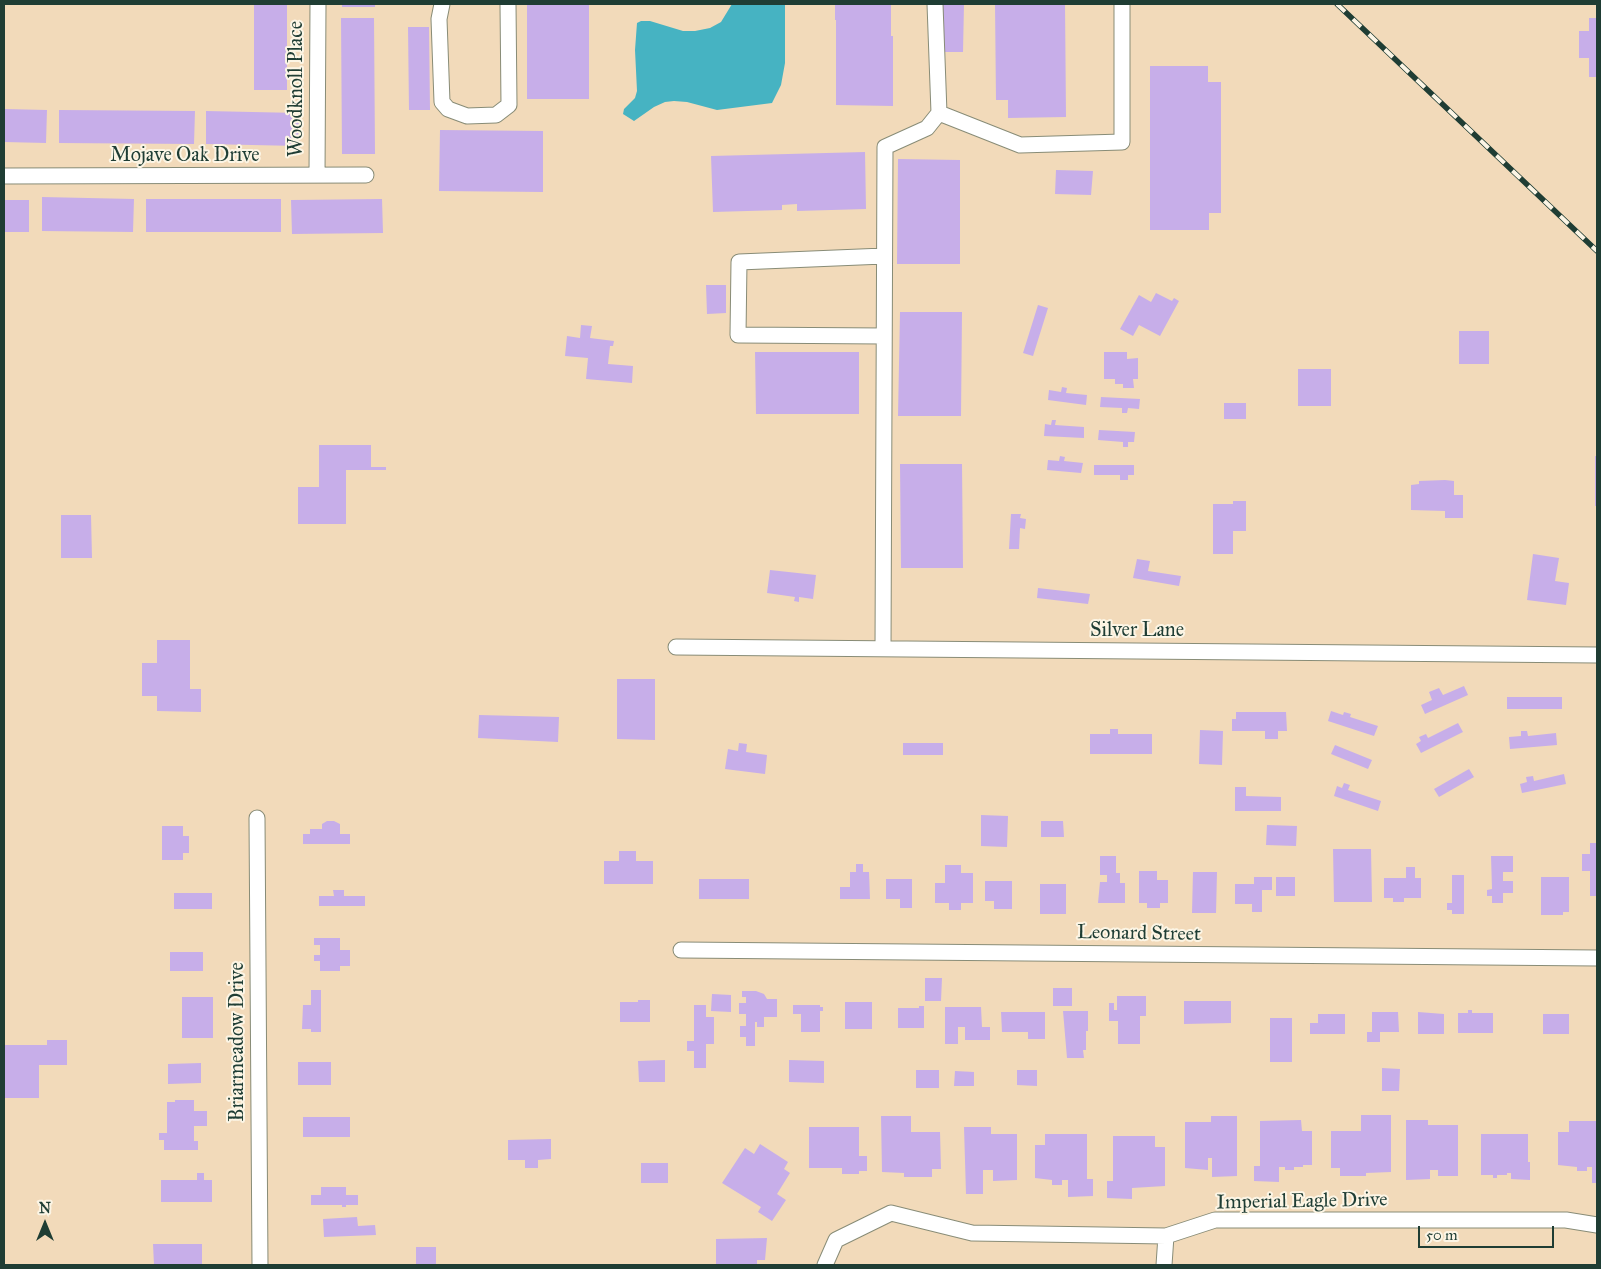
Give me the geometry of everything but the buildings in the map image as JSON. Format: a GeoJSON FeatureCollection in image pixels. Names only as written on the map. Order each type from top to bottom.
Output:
{"type":"FeatureCollection","features":[{"type":"Feature","properties":{"kind":"street","name":"Woodknoll Place"},"geometry":{"type":"LineString","coordinates":[[317,175],[318,4]]}},
{"type":"Feature","properties":{"kind":"street"},"geometry":{"type":"LineString","coordinates":[[442,4],[439,19],[442,102],[448,109],[467,116],[496,114],[509,104],[508,4]]}},
{"type":"Feature","properties":{"kind":"street"},"geometry":{"type":"LineString","coordinates":[[883,649],[885,147],[927,128],[939,113],[935,4]]}},
{"type":"Feature","properties":{"kind":"street"},"geometry":{"type":"LineString","coordinates":[[939,113],[1020,145],[1122,142],[1122,4]]}},
{"type":"Feature","properties":{"kind":"street","name":"Mojave Oak Drive"},"geometry":{"type":"LineString","coordinates":[[4,176],[366,175]]}},
{"type":"Feature","properties":{"kind":"street"},"geometry":{"type":"LineString","coordinates":[[884,256],[739,262],[738,335],[884,336]]}},
{"type":"Feature","properties":{"kind":"street","name":"Silver Lane"},"geometry":{"type":"LineString","coordinates":[[676,647],[1597,655]]}},
{"type":"Feature","properties":{"kind":"street","name":"Briarmeadow Drive"},"geometry":{"type":"LineString","coordinates":[[257,818],[260,1265]]}},
{"type":"Feature","properties":{"kind":"street","name":"Leonard Street"},"geometry":{"type":"LineString","coordinates":[[680,950],[1597,958]]}},
{"type":"Feature","properties":{"kind":"street","name":"Imperial Eagle Drive"},"geometry":{"type":"LineString","coordinates":[[825,1265],[836,1240],[891,1213],[972,1233],[1166,1236],[1215,1220],[1566,1220],[1597,1225]]}},
{"type":"Feature","properties":{"kind":"street"},"geometry":{"type":"LineString","coordinates":[[1164,1265],[1166,1236]]}},
{"type":"Feature","properties":{"kind":"water"},"geometry":{"type":"Polygon","coordinates":[[[732,4],[785,4],[785,63],[781,85],[772,103],[717,110],[687,102],[674,101],[665,102],[654,107],[634,121],[623,114],[624,109],[635,98],[637,91],[635,50],[637,23],[650,21],[683,31],[710,28],[721,22],[732,4]]]}},
{"type":"Feature","properties":{"kind":"railway"},"geometry":{"type":"LineString","coordinates":[[1337,4],[1597,251]]}}]}
